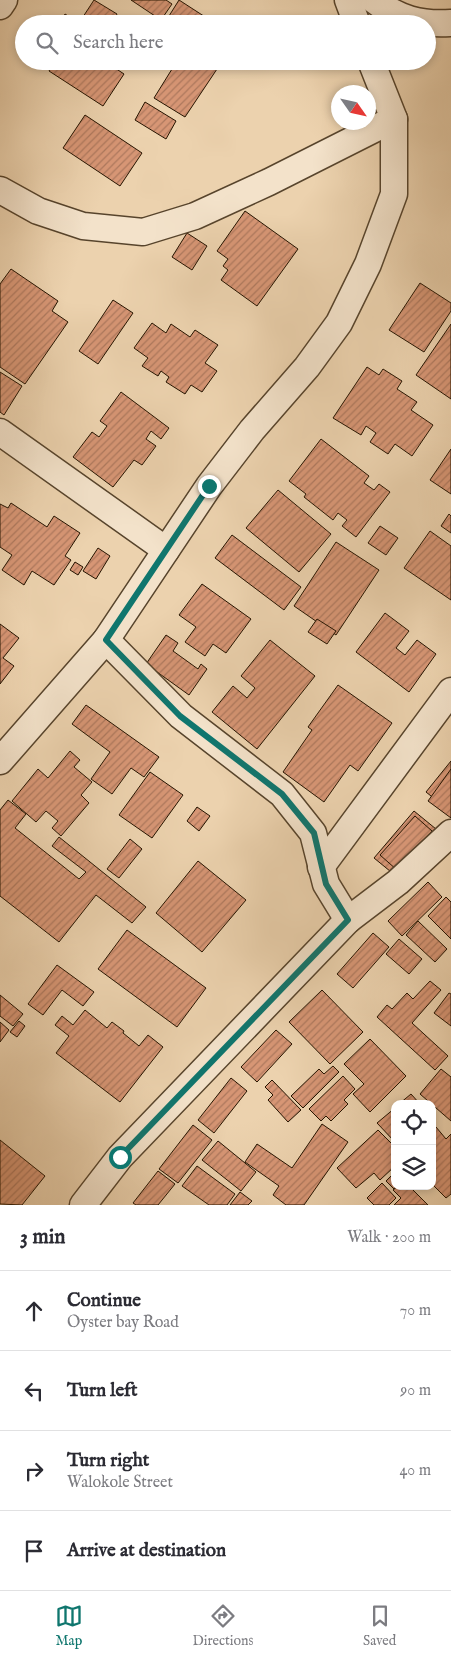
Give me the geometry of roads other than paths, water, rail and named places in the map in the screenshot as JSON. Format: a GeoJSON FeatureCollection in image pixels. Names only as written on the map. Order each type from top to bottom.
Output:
{"type":"FeatureCollection","features":[{"type":"Feature","properties":{"kind":"street"},"geometry":{"type":"LineString","coordinates":[[0,6],[4,0]]}},
{"type":"Feature","properties":{"kind":"street"},"geometry":{"type":"LineString","coordinates":[[348,0],[354,15]]}},
{"type":"Feature","properties":{"kind":"street"},"geometry":{"type":"LineString","coordinates":[[374,0],[401,15]]}},
{"type":"Feature","properties":{"kind":"street"},"geometry":{"type":"LineString","coordinates":[[436,24],[451,23]]}},
{"type":"Feature","properties":{"kind":"street"},"geometry":{"type":"LineString","coordinates":[[0,761],[106,640],[209,486],[252,430],[307,367],[339,323],[368,264],[394,194],[394,119],[375,70]]}},
{"type":"Feature","properties":{"kind":"street"},"geometry":{"type":"LineString","coordinates":[[0,190],[38,211],[83,226],[143,232],[195,216],[269,182],[394,119]]}},
{"type":"Feature","properties":{"kind":"street"},"geometry":{"type":"LineString","coordinates":[[0,432],[166,550]]}},
{"type":"Feature","properties":{"kind":"street"},"geometry":{"type":"LineString","coordinates":[[106,640],[180,716],[282,794],[314,833],[326,884],[348,920]]}},
{"type":"Feature","properties":{"kind":"street"},"geometry":{"type":"LineString","coordinates":[[321,867],[451,691]]}},
{"type":"Feature","properties":{"kind":"street"},"geometry":{"type":"LineString","coordinates":[[83,1205],[120,1157],[348,920],[398,882],[451,833]]}}]}
